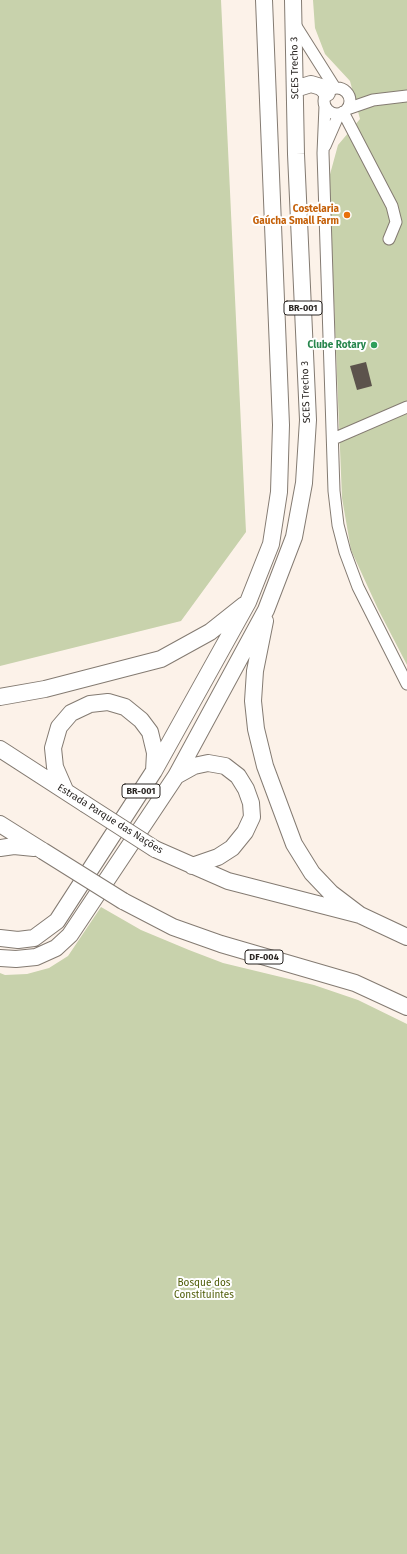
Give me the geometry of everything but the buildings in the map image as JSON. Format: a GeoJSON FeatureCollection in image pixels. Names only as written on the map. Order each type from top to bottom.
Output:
{"type":"FeatureCollection","features":[{"type":"Feature","properties":{"kind":"highway","name":"BR-001"},"geometry":{"type":"LineString","coordinates":[[0,938],[18,940],[34,938],[57,921],[154,771],[248,602],[271,544],[279,492],[280,425],[264,0]]}},
{"type":"Feature","properties":{"kind":"highway","name":"SCES Trecho 3"},"geometry":{"type":"LineString","coordinates":[[266,610],[294,537],[304,483],[308,420],[296,154],[293,0]]}},
{"type":"Feature","properties":{"kind":"highway"},"geometry":{"type":"LineString","coordinates":[[295,89],[311,84],[321,87],[329,96]]}},
{"type":"Feature","properties":{"kind":"highway"},"geometry":{"type":"LineString","coordinates":[[0,697],[45,689],[161,659],[210,632],[248,602]]}},
{"type":"Feature","properties":{"kind":"highway","name":"BR-001"},"geometry":{"type":"LineString","coordinates":[[0,958],[16,959],[36,957],[56,948],[70,935],[176,776],[266,610]]}},
{"type":"Feature","properties":{"kind":"highway","name":"BR-001"},"geometry":{"type":"LineString","coordinates":[[266,610],[255,671],[253,701],[256,729],[265,766],[294,844],[312,873],[331,893],[360,915]]}},
{"type":"Feature","properties":{"kind":"highway","name":"BR-001"},"geometry":{"type":"LineString","coordinates":[[65,790],[55,766],[53,748],[59,727],[71,713],[90,704],[108,702],[125,708],[141,720],[150,732],[155,753],[154,771]]}},
{"type":"Feature","properties":{"kind":"highway","name":"Estrada Parque das Nações"},"geometry":{"type":"LineString","coordinates":[[0,749],[156,849],[192,866],[228,881],[360,915],[403,933]]}},
{"type":"Feature","properties":{"kind":"highway","name":"BR-001"},"geometry":{"type":"LineString","coordinates":[[176,776],[194,766],[208,762],[225,766],[238,776],[246,789],[251,803],[252,817],[245,832],[232,848],[218,857],[192,866]]}},
{"type":"Feature","properties":{"kind":"highway","name":"DF-004"},"geometry":{"type":"LineString","coordinates":[[0,824],[123,901],[173,927],[221,944],[356,983],[407,1007]]}},
{"type":"Feature","properties":{"kind":"highway"},"geometry":{"type":"LineString","coordinates":[[0,848],[14,846],[42,850]]}},
{"type":"Feature","properties":{"kind":"street"},"geometry":{"type":"LineString","coordinates":[[294,23],[329,96],[331,112],[343,112],[373,100],[407,96]]}},
{"type":"Feature","properties":{"kind":"street"},"geometry":{"type":"LineString","coordinates":[[329,96],[343,90],[347,93],[373,100]]}},
{"type":"Feature","properties":{"kind":"street"},"geometry":{"type":"LineString","coordinates":[[324,148],[350,101],[347,93]]}},
{"type":"Feature","properties":{"kind":"street"},"geometry":{"type":"LineString","coordinates":[[329,96],[323,130],[332,439],[334,491],[338,525],[345,552],[358,586],[407,684]]}},
{"type":"Feature","properties":{"kind":"street"},"geometry":{"type":"LineString","coordinates":[[343,112],[392,206],[396,222],[389,239]]}},
{"type":"Feature","properties":{"kind":"street"},"geometry":{"type":"LineString","coordinates":[[332,439],[407,407]]}},
{"type":"Feature","properties":{"kind":"green space"},"geometry":{"type":"Polygon","coordinates":[[[0,0],[221,0],[246,532],[181,621],[0,666],[0,0]]]}},
{"type":"Feature","properties":{"kind":"green space"},"geometry":{"type":"Polygon","coordinates":[[[313,0],[407,0],[407,665],[378,609],[351,550],[342,498],[329,178],[338,145],[360,119],[350,81],[325,54],[315,28],[313,0]]]}},
{"type":"Feature","properties":{"kind":"green space","name":"Bosque dos Constituintes"},"geometry":{"type":"Polygon","coordinates":[[[101,907],[141,930],[223,963],[314,985],[358,1000],[407,1024],[407,1554],[0,1554],[0,973],[5,975],[27,974],[49,968],[68,956],[101,907]]]}},
{"type":"Feature","properties":{"kind":"place","name":"Costelaria Gaúcha Small Farm"},"geometry":{"type":"Point","coordinates":[347,215]}},
{"type":"Feature","properties":{"kind":"place","name":"Clube Rotary"},"geometry":{"type":"Point","coordinates":[374,345]}}]}
